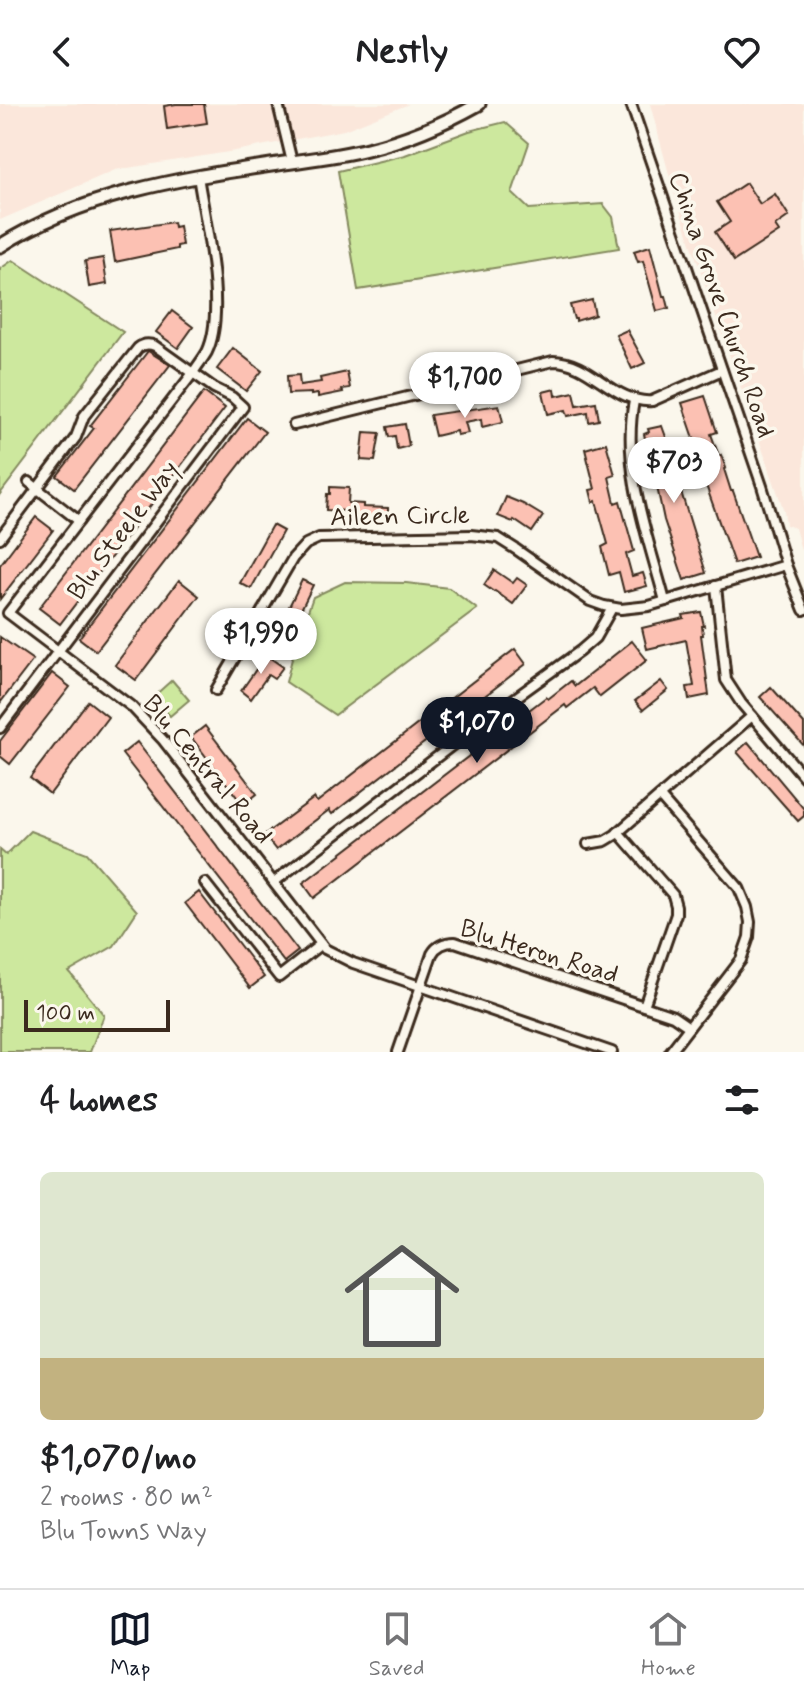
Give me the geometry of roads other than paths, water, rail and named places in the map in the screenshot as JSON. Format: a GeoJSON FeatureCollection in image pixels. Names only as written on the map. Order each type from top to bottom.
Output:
{"type":"FeatureCollection","features":[{"type":"Feature","properties":{"kind":"main road"},"geometry":{"type":"LineString","coordinates":[[0,246],[41,223],[119,193],[198,176],[365,150],[426,129],[479,104]]}},
{"type":"Feature","properties":{"kind":"street"},"geometry":{"type":"LineString","coordinates":[[278,104],[292,162]]}},
{"type":"Feature","properties":{"kind":"street","name":"China Grove Church Road"},"geometry":{"type":"LineString","coordinates":[[631,104],[786,565],[804,610]]}},
{"type":"Feature","properties":{"kind":"street","name":"Blu Central Road"},"geometry":{"type":"LineString","coordinates":[[198,176],[216,307],[207,352],[8,613],[142,716],[325,949],[353,963],[612,1052]]}},
{"type":"Feature","properties":{"kind":"street"},"geometry":{"type":"LineString","coordinates":[[0,538],[76,437],[84,416],[138,348],[150,344],[155,346],[193,373]]}},
{"type":"Feature","properties":{"kind":"street"},"geometry":{"type":"LineString","coordinates":[[294,425],[553,361],[580,367],[634,401],[652,401],[722,370]]}},
{"type":"Feature","properties":{"kind":"street","name":"Blu Steele Way"},"geometry":{"type":"LineString","coordinates":[[0,728],[243,407],[193,373]]}},
{"type":"Feature","properties":{"kind":"street"},"geometry":{"type":"LineString","coordinates":[[634,401],[630,433],[633,470],[665,601]]}},
{"type":"Feature","properties":{"kind":"street"},"geometry":{"type":"LineString","coordinates":[[29,482],[79,521]]}},
{"type":"Feature","properties":{"kind":"street","name":"Aileen Circle"},"geometry":{"type":"LineString","coordinates":[[216,690],[293,558],[306,544],[319,538],[471,535],[498,538],[590,601],[612,608]]}},
{"type":"Feature","properties":{"kind":"street"},"geometry":{"type":"LineString","coordinates":[[274,882],[580,651],[595,638],[612,608],[635,608],[665,601],[786,565]]}},
{"type":"Feature","properties":{"kind":"street"},"geometry":{"type":"LineString","coordinates":[[716,586],[726,680],[734,694],[804,777]]}},
{"type":"Feature","properties":{"kind":"street"},"geometry":{"type":"LineString","coordinates":[[588,844],[605,841],[618,832],[752,716]]}},
{"type":"Feature","properties":{"kind":"street"},"geometry":{"type":"LineString","coordinates":[[660,797],[739,888],[750,922],[749,937],[741,960],[670,1052]]}},
{"type":"Feature","properties":{"kind":"street"},"geometry":{"type":"LineString","coordinates":[[618,832],[673,895],[676,906],[676,914],[644,1006]]}},
{"type":"Feature","properties":{"kind":"street"},"geometry":{"type":"LineString","coordinates":[[205,883],[279,977],[321,944]]}},
{"type":"Feature","properties":{"kind":"street","name":"Blu Heron Road"},"geometry":{"type":"LineString","coordinates":[[398,1052],[433,951],[447,942],[455,942],[673,1016],[689,1027]]}}]}
